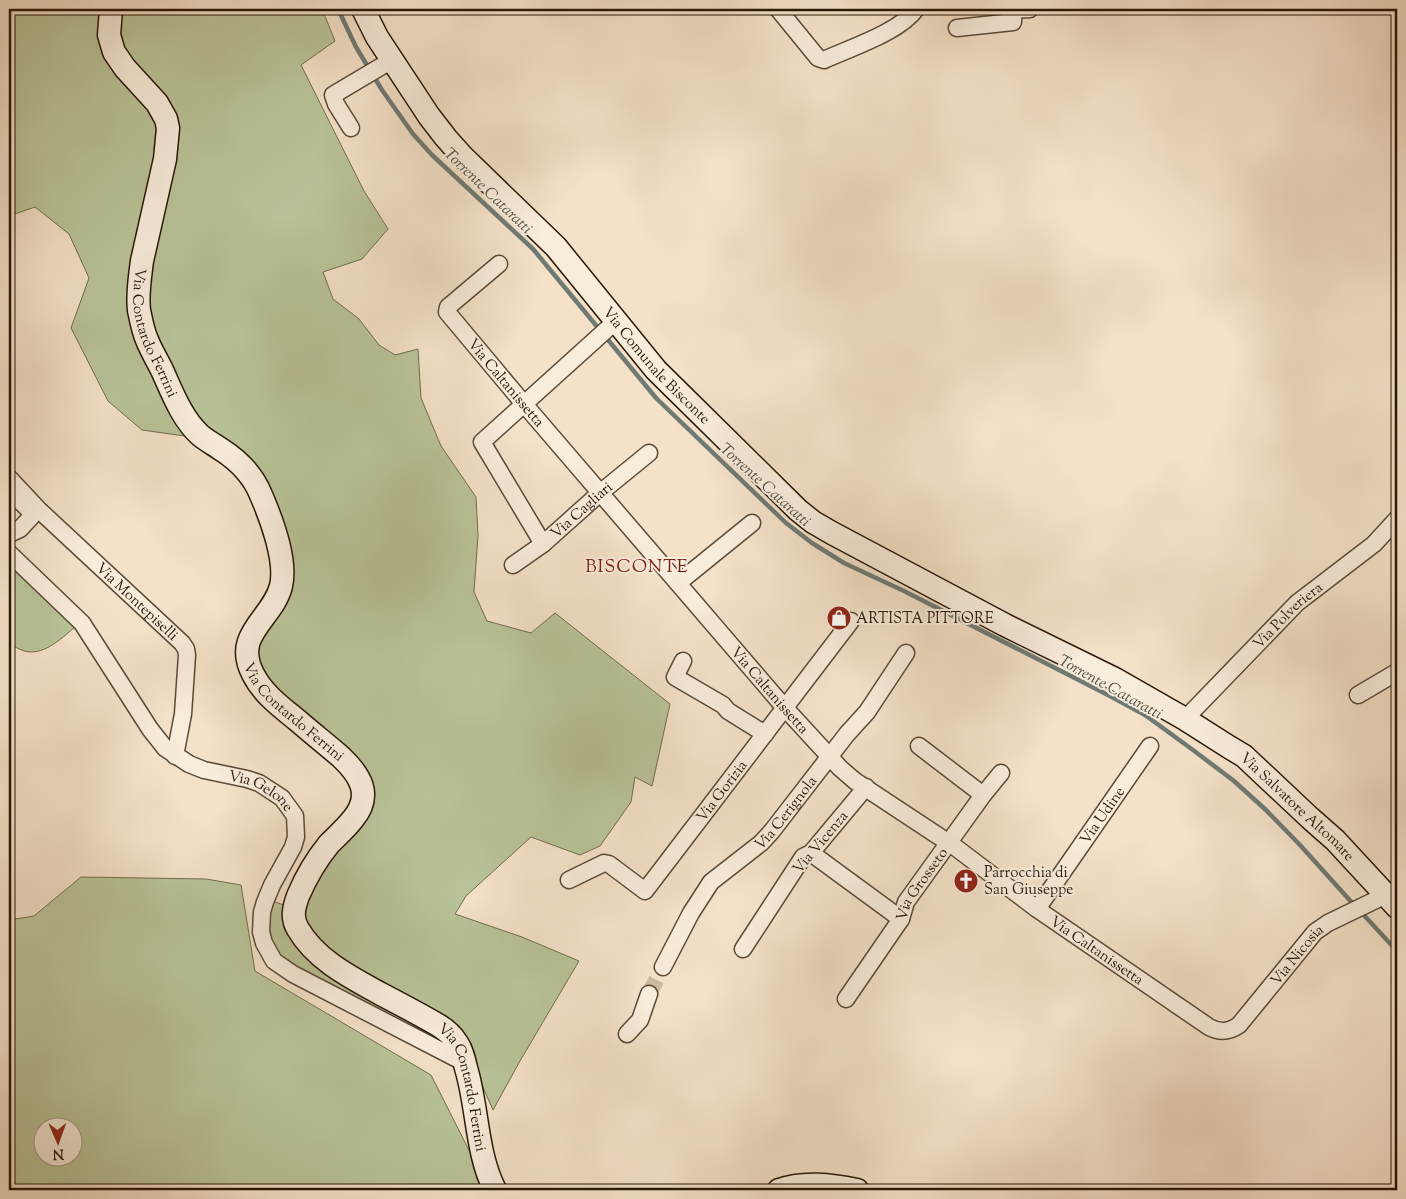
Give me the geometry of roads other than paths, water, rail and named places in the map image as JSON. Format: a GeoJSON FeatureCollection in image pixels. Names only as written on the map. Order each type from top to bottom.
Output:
{"type":"FeatureCollection","features":[{"type":"Feature","properties":{"kind":"street","name":"Via Contardo Ferrini"},"geometry":{"type":"LineString","coordinates":[[111,9],[109,35],[114,52],[125,68],[163,111],[168,128],[165,159],[142,261],[138,295],[147,340],[174,396],[192,426],[203,437],[233,458],[251,476],[261,494],[282,561],[281,586],[277,597],[255,628],[248,646],[250,665],[253,674],[271,698],[352,767],[361,783],[363,798],[358,812],[354,819],[329,844],[311,870],[297,900],[293,916],[294,921],[306,940],[332,966],[447,1030],[457,1043],[471,1085],[486,1166],[495,1190]]}},
{"type":"Feature","properties":{"kind":"street","name":"Via Comunale Bisconte"},"geometry":{"type":"LineString","coordinates":[[363,9],[377,37],[386,63],[446,138],[556,248],[612,324],[671,386],[798,510],[813,522],[1005,625],[1114,679],[1185,719]]}},
{"type":"Feature","properties":{"kind":"street"},"geometry":{"type":"LineString","coordinates":[[778,9],[818,58],[824,60],[887,32],[902,23],[916,9]]}},
{"type":"Feature","properties":{"kind":"street"},"geometry":{"type":"LineString","coordinates":[[956,28],[1013,22],[1013,10],[1030,9]]}},
{"type":"Feature","properties":{"kind":"street"},"geometry":{"type":"LineString","coordinates":[[351,128],[336,104],[333,95],[386,63]]}},
{"type":"Feature","properties":{"kind":"street","name":"Via Caltanissetta"},"geometry":{"type":"LineString","coordinates":[[499,264],[448,307],[447,312],[785,708],[830,756],[848,774],[949,844],[1037,909],[1209,1027],[1221,1032]]}},
{"type":"Feature","properties":{"kind":"street"},"geometry":{"type":"LineString","coordinates":[[543,544],[482,442],[612,324]]}},
{"type":"Feature","properties":{"kind":"street","name":"Via Cagliari"},"geometry":{"type":"LineString","coordinates":[[513,565],[543,544],[600,493],[649,453]]}},
{"type":"Feature","properties":{"kind":"street","name":"Via Montepiselli"},"geometry":{"type":"LineString","coordinates":[[9,478],[39,510],[182,643],[186,649],[183,714],[175,756]]}},
{"type":"Feature","properties":{"kind":"street"},"geometry":{"type":"LineString","coordinates":[[9,490],[32,513],[32,516],[20,529],[9,534]]}},
{"type":"Feature","properties":{"kind":"street","name":"Via Polveriera"},"geometry":{"type":"LineString","coordinates":[[1185,719],[1296,603],[1374,544],[1397,520]]}},
{"type":"Feature","properties":{"kind":"street"},"geometry":{"type":"LineString","coordinates":[[678,583],[752,523]]}},
{"type":"Feature","properties":{"kind":"street","name":"Via Gelone"},"geometry":{"type":"LineString","coordinates":[[9,553],[82,623],[150,729],[165,748],[175,756],[204,770],[247,779],[259,784],[282,798],[295,816],[296,837],[293,847],[272,885],[262,912],[264,943],[274,961],[293,974],[465,1063]]}},
{"type":"Feature","properties":{"kind":"street","name":"Via Gorizia"},"geometry":{"type":"LineString","coordinates":[[569,880],[604,863],[609,864],[645,890],[851,621]]}},
{"type":"Feature","properties":{"kind":"street","name":"Via Cerignola"},"geometry":{"type":"LineString","coordinates":[[663,967],[690,913],[711,882],[761,843],[772,831],[852,728],[868,712],[906,653]]}},
{"type":"Feature","properties":{"kind":"street"},"geometry":{"type":"LineString","coordinates":[[683,662],[675,677],[723,705],[728,711],[765,734]]}},
{"type":"Feature","properties":{"kind":"street"},"geometry":{"type":"LineString","coordinates":[[1358,695],[1397,672]]}},
{"type":"Feature","properties":{"kind":"street","name":"Via Salvatore Altomare"},"geometry":{"type":"LineString","coordinates":[[1185,719],[1244,756],[1335,840],[1384,902]]}},
{"type":"Feature","properties":{"kind":"street"},"geometry":{"type":"LineString","coordinates":[[919,746],[983,795]]}},
{"type":"Feature","properties":{"kind":"street","name":"Via Udine"},"geometry":{"type":"LineString","coordinates":[[1037,909],[1150,746]]}},
{"type":"Feature","properties":{"kind":"street","name":"Via Grosseto"},"geometry":{"type":"LineString","coordinates":[[846,1000],[901,918],[906,902],[1001,773]]}},
{"type":"Feature","properties":{"kind":"street","name":"Via Vicenza"},"geometry":{"type":"LineString","coordinates":[[744,950],[803,857],[811,853],[866,787]]}},
{"type":"Feature","properties":{"kind":"street"},"geometry":{"type":"LineString","coordinates":[[811,853],[901,918]]}},
{"type":"Feature","properties":{"kind":"street","name":"Via Nicosia"},"geometry":{"type":"LineString","coordinates":[[1221,1032],[1234,1029],[1239,1025],[1315,932],[1348,913],[1384,902]]}},
{"type":"Feature","properties":{"kind":"street"},"geometry":{"type":"LineString","coordinates":[[627,1034],[640,1020],[649,994]]}},
{"type":"Feature","properties":{"kind":"street"},"geometry":{"type":"LineString","coordinates":[[779,1190],[788,1187],[811,1185],[857,1190]]}},
{"type":"Feature","properties":{"kind":"waterway","name":"Torrente Cataratti"},"geometry":{"type":"LineString","coordinates":[[338,9],[356,47],[382,90],[413,134],[432,155],[533,249],[656,398],[786,523],[812,543],[844,563],[904,591],[1145,715],[1234,781],[1266,810],[1355,906]]}},
{"type":"Feature","properties":{"kind":"waterway","name":"Torrente Cataratti"},"geometry":{"type":"LineString","coordinates":[[1361,912],[1397,951]]}},
{"type":"Feature","properties":{"kind":"tunnel"},"geometry":{"type":"LineString","coordinates":[[649,994],[663,967]]}},
{"type":"Feature","properties":{"kind":"place","name":"ARTISTA PITTORE"},"geometry":{"type":"Point","coordinates":[839,618]}},
{"type":"Feature","properties":{"kind":"place","name":"Parrocchia di San Giuseppe"},"geometry":{"type":"Point","coordinates":[966,881]}},
{"type":"Feature","properties":{"kind":"district","name":"BISCONTE"},"geometry":{"type":"Point","coordinates":[637,566]}}]}
